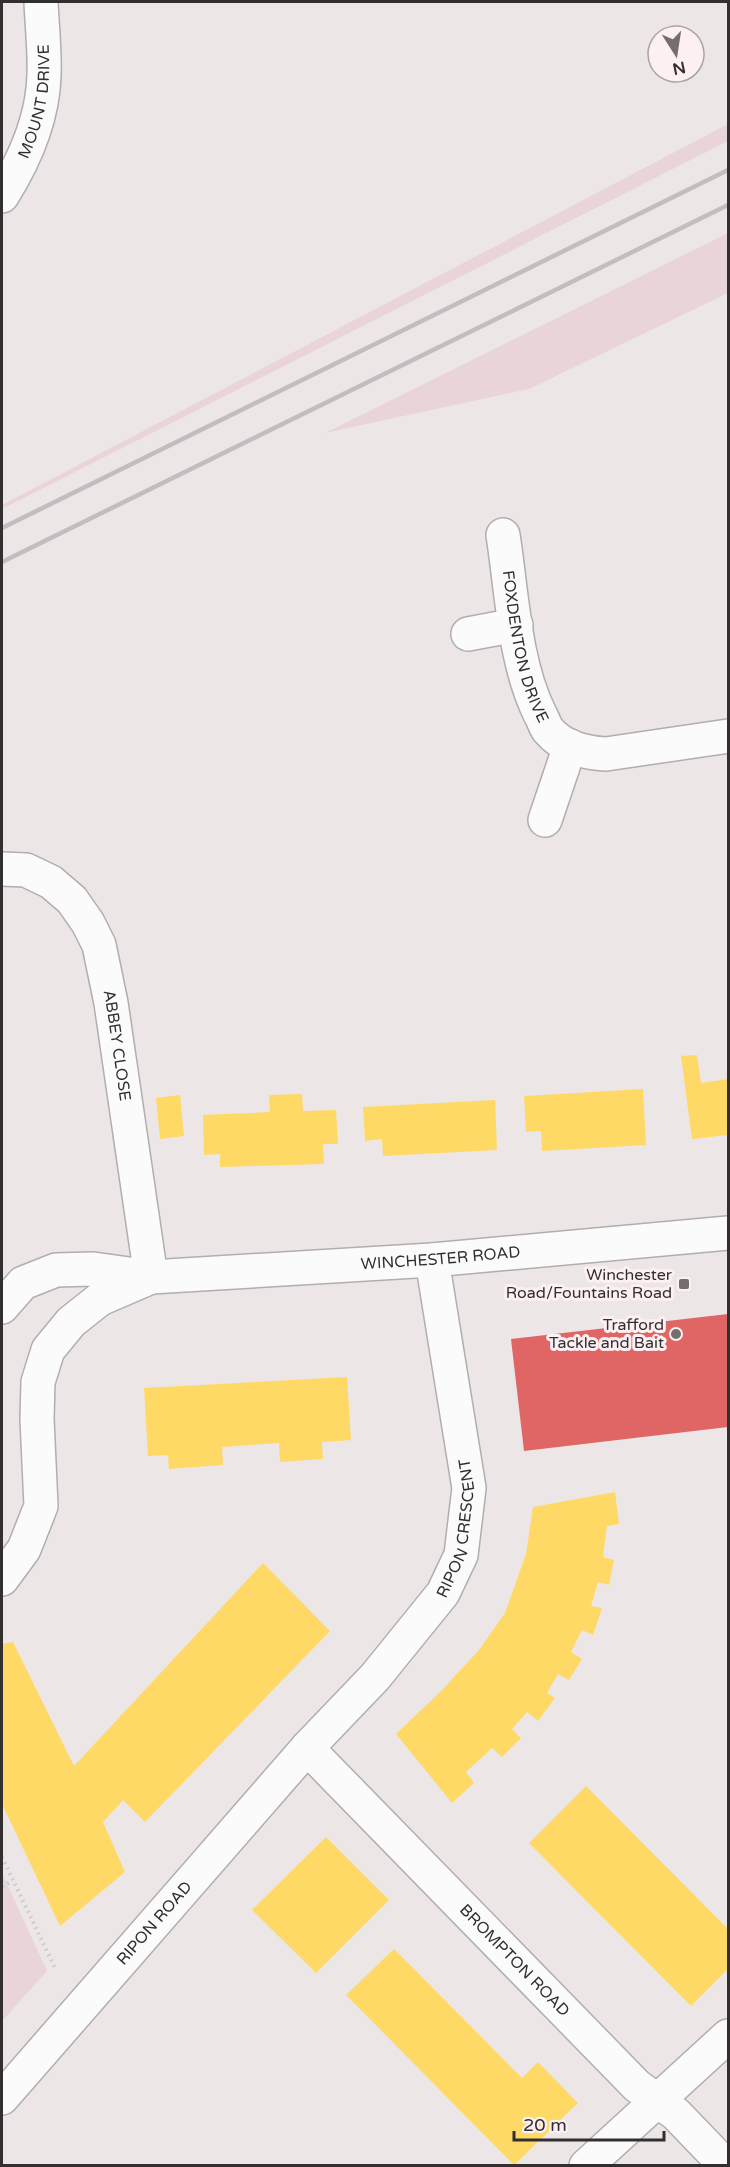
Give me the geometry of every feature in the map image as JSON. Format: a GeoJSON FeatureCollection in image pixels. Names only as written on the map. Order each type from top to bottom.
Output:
{"type":"FeatureCollection","features":[{"type":"Feature","properties":{"kind":"street","name":"MOUNT DRIVE"},"geometry":{"type":"LineString","coordinates":[[2,196],[18,171],[38,113],[44,77],[40,2]]}},
{"type":"Feature","properties":{"kind":"street","name":"FOXDENTON DRIVE"},"geometry":{"type":"LineString","coordinates":[[503,535],[523,671],[548,730],[570,746],[586,753],[606,754],[729,736]]}},
{"type":"Feature","properties":{"kind":"street"},"geometry":{"type":"LineString","coordinates":[[468,634],[516,625]]}},
{"type":"Feature","properties":{"kind":"street"},"geometry":{"type":"LineString","coordinates":[[545,820],[570,746]]}},
{"type":"Feature","properties":{"kind":"street","name":"ABBEY CLOSE"},"geometry":{"type":"LineString","coordinates":[[2,869],[26,870],[51,882],[72,900],[88,923],[99,945],[111,1003],[151,1277]]}},
{"type":"Feature","properties":{"kind":"street","name":"WINCHESTER ROAD"},"geometry":{"type":"LineString","coordinates":[[151,1277],[432,1260],[729,1233]]}},
{"type":"Feature","properties":{"kind":"street","name":"RIPON CRESCENT"},"geometry":{"type":"LineString","coordinates":[[307,1749],[375,1677],[413,1631],[443,1593],[461,1555],[469,1488],[432,1260]]}},
{"type":"Feature","properties":{"kind":"street"},"geometry":{"type":"LineString","coordinates":[[2,1307],[23,1283],[56,1270],[93,1269],[151,1277]]}},
{"type":"Feature","properties":{"kind":"street"},"geometry":{"type":"LineString","coordinates":[[2,1579],[24,1549],[41,1506],[37,1419],[38,1382],[48,1350],[71,1322],[100,1299],[151,1277]]}},
{"type":"Feature","properties":{"kind":"street","name":"RIPON ROAD"},"geometry":{"type":"LineString","coordinates":[[2,2098],[307,1749]]}},
{"type":"Feature","properties":{"kind":"street","name":"BROMPTON ROAD"},"geometry":{"type":"LineString","coordinates":[[307,1749],[637,2086],[676,2114],[726,2166]]}},
{"type":"Feature","properties":{"kind":"street"},"geometry":{"type":"LineString","coordinates":[[586,2166],[729,2036]]}},
{"type":"Feature","properties":{"kind":"path"},"geometry":{"type":"LineString","coordinates":[[2,1857],[77,2012]]}},
{"type":"Feature","properties":{"kind":"path"},"geometry":{"type":"LineString","coordinates":[[2,1886],[13,1881]]}},
{"type":"Feature","properties":{"kind":"shaded area"},"geometry":{"type":"Polygon","coordinates":[[[728,124],[728,141],[2,509],[2,505],[728,124]]]}},
{"type":"Feature","properties":{"kind":"shaded area"},"geometry":{"type":"Polygon","coordinates":[[[728,233],[728,293],[529,389],[325,433],[728,233]]]}},
{"type":"Feature","properties":{"kind":"shaded area"},"geometry":{"type":"Polygon","coordinates":[[[2,1873],[47,1971],[2,2021],[2,1873]]]}},
{"type":"Feature","properties":{"kind":"building: Homes"},"geometry":{"type":"Polygon","coordinates":[[[697,1055],[701,1083],[728,1079],[728,1135],[692,1139],[681,1056],[697,1055]]]}},
{"type":"Feature","properties":{"kind":"building: Homes"},"geometry":{"type":"Polygon","coordinates":[[[643,1089],[646,1145],[542,1151],[541,1131],[526,1132],[524,1096],[643,1089]]]}},
{"type":"Feature","properties":{"kind":"building: Homes"},"geometry":{"type":"Polygon","coordinates":[[[302,1094],[303,1111],[336,1110],[338,1144],[323,1144],[324,1164],[220,1167],[220,1154],[204,1155],[203,1115],[270,1112],[269,1095],[302,1094]]]}},
{"type":"Feature","properties":{"kind":"building: Homes"},"geometry":{"type":"Polygon","coordinates":[[[180,1095],[184,1136],[160,1139],[156,1098],[180,1095]]]}},
{"type":"Feature","properties":{"kind":"building: Homes"},"geometry":{"type":"Polygon","coordinates":[[[495,1100],[497,1150],[383,1156],[382,1139],[365,1141],[363,1107],[495,1100]]]}},
{"type":"Feature","properties":{"kind":"building: Homes"},"geometry":{"type":"Polygon","coordinates":[[[347,1377],[351,1440],[322,1442],[323,1459],[280,1462],[279,1443],[222,1447],[223,1465],[169,1469],[168,1455],[148,1456],[144,1388],[347,1377]]]}},
{"type":"Feature","properties":{"kind":"building: Homes"},"geometry":{"type":"Polygon","coordinates":[[[615,1492],[619,1524],[607,1526],[603,1557],[614,1560],[609,1585],[598,1582],[591,1606],[602,1608],[593,1635],[582,1630],[571,1652],[582,1659],[569,1680],[558,1674],[547,1693],[555,1698],[538,1721],[527,1712],[512,1729],[521,1738],[502,1757],[492,1748],[466,1772],[474,1783],[452,1803],[396,1734],[479,1650],[505,1613],[526,1554],[533,1507],[615,1492]]]}},
{"type":"Feature","properties":{"kind":"building: Homes"},"geometry":{"type":"Polygon","coordinates":[[[263,1563],[330,1631],[145,1822],[123,1800],[103,1822],[125,1872],[60,1926],[2,1804],[2,1644],[13,1642],[74,1766],[263,1563]]]}},
{"type":"Feature","properties":{"kind":"building: Homes"},"geometry":{"type":"Polygon","coordinates":[[[586,1786],[728,1929],[728,1969],[691,2006],[529,1843],[586,1786]]]}},
{"type":"Feature","properties":{"kind":"building: Homes"},"geometry":{"type":"Polygon","coordinates":[[[326,1837],[389,1900],[316,1973],[252,1910],[326,1837]]]}},
{"type":"Feature","properties":{"kind":"building: Homes"},"geometry":{"type":"Polygon","coordinates":[[[394,1949],[522,2078],[538,2062],[578,2103],[514,2165],[346,1995],[394,1949]]]}},
{"type":"Feature","properties":{"kind":"building: Shops"},"geometry":{"type":"Polygon","coordinates":[[[728,1314],[728,1427],[524,1451],[511,1339],[728,1314]]]}},
{"type":"Feature","properties":{"kind":"railway"},"geometry":{"type":"LineString","coordinates":[[2,528],[728,170]]}},
{"type":"Feature","properties":{"kind":"railway"},"geometry":{"type":"LineString","coordinates":[[2,562],[728,205]]}},
{"type":"Feature","properties":{"kind":"place","name":"Winchester Road/Fountains Road"},"geometry":{"type":"Point","coordinates":[684,1284]}},
{"type":"Feature","properties":{"kind":"place","name":"Trafford Tackle and Bait"},"geometry":{"type":"Point","coordinates":[676,1334]}}]}
